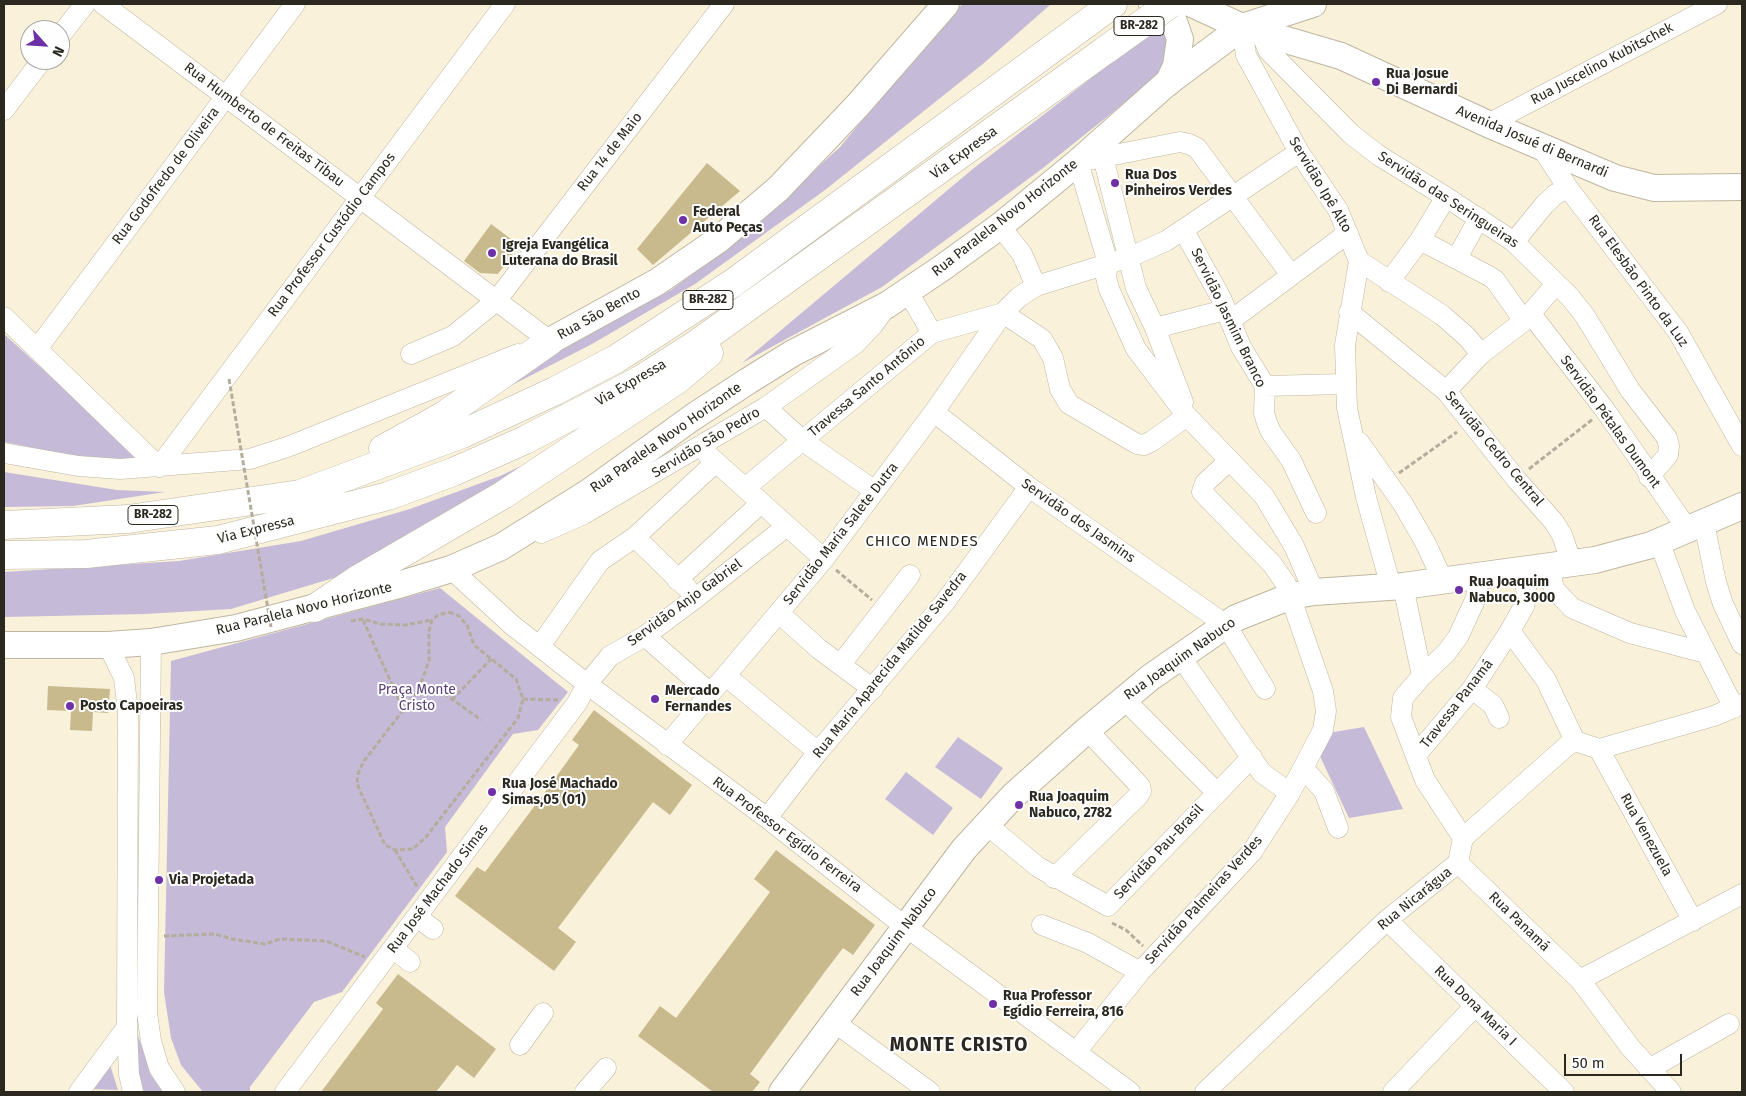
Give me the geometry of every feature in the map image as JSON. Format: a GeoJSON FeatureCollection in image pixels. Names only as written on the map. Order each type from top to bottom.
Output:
{"type":"FeatureCollection","features":[{"type":"Feature","properties":{"kind":"highway","name":"Via Expressa"},"geometry":{"type":"LineString","coordinates":[[4,525],[128,519],[300,494],[462,434],[616,359],[733,283],[1113,4]]}},
{"type":"Feature","properties":{"kind":"highway","name":"Via Expressa"},"geometry":{"type":"LineString","coordinates":[[4,555],[86,554],[218,540],[388,496],[453,472],[525,440],[580,413],[671,360],[763,298],[1170,4]]}},
{"type":"Feature","properties":{"kind":"highway"},"geometry":{"type":"LineString","coordinates":[[315,608],[358,579],[503,495],[677,380],[723,342],[763,298]]}},
{"type":"Feature","properties":{"kind":"highway"},"geometry":{"type":"LineString","coordinates":[[300,494],[443,416],[550,341]]}},
{"type":"Feature","properties":{"kind":"main road","name":"Rua São Bento"},"geometry":{"type":"LineString","coordinates":[[550,341],[657,282],[718,240],[778,189],[858,105],[946,4]]}},
{"type":"Feature","properties":{"kind":"main road"},"geometry":{"type":"LineString","coordinates":[[1152,4],[1161,8],[1173,19],[1180,39],[1180,51],[1168,84]]}},
{"type":"Feature","properties":{"kind":"main road","name":"Avenida Josué di Bernardi"},"geometry":{"type":"LineString","coordinates":[[1192,4],[1250,21],[1341,56],[1488,124],[1633,184],[1675,189],[1739,184]]}},
{"type":"Feature","properties":{"kind":"main road"},"geometry":{"type":"LineString","coordinates":[[1250,21],[1297,12],[1318,14],[1330,4]]}},
{"type":"Feature","properties":{"kind":"main road","name":"Avenida Josué di Bernardi"},"geometry":{"type":"LineString","coordinates":[[1297,12],[1341,56]]}},
{"type":"Feature","properties":{"kind":"main road","name":"Rua Paralela Novo Horizonte"},"geometry":{"type":"LineString","coordinates":[[4,645],[108,645],[151,642],[236,628],[315,608],[451,569],[501,547],[589,492],[693,416],[748,381],[802,349],[898,298],[1000,226],[1094,154],[1168,84],[1250,21]]}},
{"type":"Feature","properties":{"kind":"main road","name":"Rua Joaquim Nabuco"},"geometry":{"type":"LineString","coordinates":[[782,1092],[906,926],[986,824],[1013,796],[1124,698],[1180,656],[1226,625],[1260,607],[1303,594],[1443,581],[1561,565],[1620,554],[1696,527],[1742,506]]}},
{"type":"Feature","properties":{"kind":"street"},"geometry":{"type":"LineString","coordinates":[[70,23],[85,4]]}},
{"type":"Feature","properties":{"kind":"street","name":"Rua Humberto de Freitas Tibau"},"geometry":{"type":"LineString","coordinates":[[103,4],[550,341]]}},
{"type":"Feature","properties":{"kind":"street","name":"Rua Godofredo de Oliveira"},"geometry":{"type":"LineString","coordinates":[[37,349],[295,4]]}},
{"type":"Feature","properties":{"kind":"street","name":"Rua Professor Custódio Campos"},"geometry":{"type":"LineString","coordinates":[[159,466],[505,4]]}},
{"type":"Feature","properties":{"kind":"street","name":"Rua 14 de Maio"},"geometry":{"type":"LineString","coordinates":[[411,354],[453,336],[496,301],[724,4]]}},
{"type":"Feature","properties":{"kind":"street","name":"Rua Juscelino Kubitschek"},"geometry":{"type":"LineString","coordinates":[[1488,124],[1717,4]]}},
{"type":"Feature","properties":{"kind":"street","name":"Servidão Ipê Alto"},"geometry":{"type":"LineString","coordinates":[[1250,21],[1246,55],[1299,152],[1338,210],[1358,261],[1349,312],[1344,384],[1351,432],[1422,676]]}},
{"type":"Feature","properties":{"kind":"street","name":"Servidão das Seringueiras"},"geometry":{"type":"LineString","coordinates":[[1250,21],[1268,50],[1351,134],[1378,155],[1446,196],[1514,242],[1585,316],[1630,390],[1667,438],[1669,446],[1668,455],[1649,477]]}},
{"type":"Feature","properties":{"kind":"street"},"geometry":{"type":"LineString","coordinates":[[4,110],[34,70]]}},
{"type":"Feature","properties":{"kind":"street"},"geometry":{"type":"LineString","coordinates":[[1094,154],[1180,142],[1197,148],[1291,275]]}},
{"type":"Feature","properties":{"kind":"street","name":"Rua Elesbão Pinto da Luz"},"geometry":{"type":"LineString","coordinates":[[1541,147],[1568,188],[1678,332],[1742,446]]}},
{"type":"Feature","properties":{"kind":"street","name":"Servidão Maria Salete Dutra"},"geometry":{"type":"LineString","coordinates":[[668,745],[824,559],[934,412],[1003,313],[1019,296],[1036,286],[1130,257],[1166,241],[1233,198],[1299,152]]}},
{"type":"Feature","properties":{"kind":"street"},"geometry":{"type":"LineString","coordinates":[[1094,154],[1130,257],[1136,288],[1155,328],[1187,416]]}},
{"type":"Feature","properties":{"kind":"street"},"geometry":{"type":"LineString","coordinates":[[1094,154],[1108,263],[1106,277],[1109,289],[1136,349],[1187,416],[1251,481],[1273,508],[1294,546],[1303,594]]}},
{"type":"Feature","properties":{"kind":"street"},"geometry":{"type":"LineString","coordinates":[[1514,242],[1545,204],[1556,194],[1568,188]]}},
{"type":"Feature","properties":{"kind":"street"},"geometry":{"type":"LineString","coordinates":[[1389,282],[1420,240],[1446,196]]}},
{"type":"Feature","properties":{"kind":"street"},"geometry":{"type":"LineString","coordinates":[[1457,258],[1479,218]]}},
{"type":"Feature","properties":{"kind":"street"},"geometry":{"type":"LineString","coordinates":[[1000,226],[1022,254],[1036,286]]}},
{"type":"Feature","properties":{"kind":"street","name":"Servidão Jasmim Branco"},"geometry":{"type":"LineString","coordinates":[[1184,230],[1241,347],[1265,386],[1264,413],[1266,422],[1291,460],[1316,513]]}},
{"type":"Feature","properties":{"kind":"street"},"geometry":{"type":"LineString","coordinates":[[1155,328],[1227,315],[1291,275],[1348,232]]}},
{"type":"Feature","properties":{"kind":"street","name":"Servidão Pétalas Dumont"},"geometry":{"type":"LineString","coordinates":[[1420,240],[1457,258],[1495,280],[1605,410],[1649,477],[1696,527]]}},
{"type":"Feature","properties":{"kind":"street"},"geometry":{"type":"LineString","coordinates":[[1358,261],[1442,315],[1467,336],[1481,354]]}},
{"type":"Feature","properties":{"kind":"street"},"geometry":{"type":"LineString","coordinates":[[1446,390],[1481,354],[1527,317],[1556,284]]}},
{"type":"Feature","properties":{"kind":"street"},"geometry":{"type":"LineString","coordinates":[[898,298],[932,333]]}},
{"type":"Feature","properties":{"kind":"street","name":"Servidão São Pedro"},"geometry":{"type":"LineString","coordinates":[[501,547],[545,532],[584,514],[766,407],[855,344],[874,326],[898,298]]}},
{"type":"Feature","properties":{"kind":"street","name":"Servidão Cedro Central"},"geometry":{"type":"LineString","coordinates":[[1349,312],[1446,390],[1516,479],[1554,522],[1562,535],[1561,565],[1554,589],[1572,608],[1630,633],[1706,653]]}},
{"type":"Feature","properties":{"kind":"street"},"geometry":{"type":"LineString","coordinates":[[1003,313],[1042,339],[1053,358],[1060,389],[1069,404],[1137,444],[1144,445],[1152,441],[1187,416]]}},
{"type":"Feature","properties":{"kind":"street","name":"Travessa Santo Antônio"},"geometry":{"type":"LineString","coordinates":[[745,488],[932,333],[1003,313]]}},
{"type":"Feature","properties":{"kind":"street"},"geometry":{"type":"LineString","coordinates":[[4,317],[159,466]]}},
{"type":"Feature","properties":{"kind":"street","name":"Rua São Bento"},"geometry":{"type":"LineString","coordinates":[[4,453],[78,466],[120,469],[250,459],[290,446],[550,341]]}},
{"type":"Feature","properties":{"kind":"street"},"geometry":{"type":"LineString","coordinates":[[1265,386],[1344,384]]}},
{"type":"Feature","properties":{"kind":"street"},"geometry":{"type":"LineString","coordinates":[[766,407],[803,441],[875,491]]}},
{"type":"Feature","properties":{"kind":"street","name":"Servidão dos Jasmins"},"geometry":{"type":"LineString","coordinates":[[934,412],[1029,487],[1226,625]]}},
{"type":"Feature","properties":{"kind":"street"},"geometry":{"type":"LineString","coordinates":[[1351,432],[1414,521],[1443,581]]}},
{"type":"Feature","properties":{"kind":"street"},"geometry":{"type":"LineString","coordinates":[[699,448],[824,559]]}},
{"type":"Feature","properties":{"kind":"street"},"geometry":{"type":"LineString","coordinates":[[1230,460],[1205,482],[1202,492],[1303,594]]}},
{"type":"Feature","properties":{"kind":"street","name":"Servidão São Pedro"},"geometry":{"type":"LineString","coordinates":[[540,646],[600,561],[635,537],[716,462]]}},
{"type":"Feature","properties":{"kind":"street","name":"Rua Maria Aparecida Matilde Savedra"},"geometry":{"type":"LineString","coordinates":[[767,818],[818,752],[873,690],[945,602],[1029,487]]}},
{"type":"Feature","properties":{"kind":"street"},"geometry":{"type":"LineString","coordinates":[[677,580],[761,502]]}},
{"type":"Feature","properties":{"kind":"street","name":"Servidão Anjo Gabriel"},"geometry":{"type":"LineString","coordinates":[[587,684],[610,656],[644,636],[698,597],[786,526]]}},
{"type":"Feature","properties":{"kind":"street"},"geometry":{"type":"LineString","coordinates":[[1696,527],[1723,604],[1742,644]]}},
{"type":"Feature","properties":{"kind":"street"},"geometry":{"type":"LineString","coordinates":[[635,537],[677,580],[698,597]]}},
{"type":"Feature","properties":{"kind":"street"},"geometry":{"type":"LineString","coordinates":[[1510,631],[1549,686],[1575,741],[1599,749],[1738,706],[1706,653],[1685,611],[1659,541]]}},
{"type":"Feature","properties":{"kind":"street","name":"Rua Professor Egídio Ferreira"},"geometry":{"type":"LineString","coordinates":[[451,569],[512,625],[587,684],[767,818],[906,926],[1130,1092]]}},
{"type":"Feature","properties":{"kind":"street","name":"Travessa Panamá"},"geometry":{"type":"LineString","coordinates":[[1416,755],[1472,689],[1510,631],[1524,606],[1526,595],[1523,570]]}},
{"type":"Feature","properties":{"kind":"street"},"geometry":{"type":"LineString","coordinates":[[841,664],[910,575]]}},
{"type":"Feature","properties":{"kind":"street"},"geometry":{"type":"LineString","coordinates":[[1479,576],[1476,598],[1458,637],[1403,698],[1401,717],[1425,780],[1463,838],[1575,741]]}},
{"type":"Feature","properties":{"kind":"street","name":"Servidão Palmeiras Verdes"},"geometry":{"type":"LineString","coordinates":[[1076,1052],[1154,956],[1252,852],[1304,769],[1323,730],[1326,711],[1303,594]]}},
{"type":"Feature","properties":{"kind":"street"},"geometry":{"type":"LineString","coordinates":[[779,613],[794,629],[873,690]]}},
{"type":"Feature","properties":{"kind":"street"},"geometry":{"type":"LineString","coordinates":[[1226,625],[1265,689]]}},
{"type":"Feature","properties":{"kind":"street"},"geometry":{"type":"LineString","coordinates":[[644,636],[710,693]]}},
{"type":"Feature","properties":{"kind":"street"},"geometry":{"type":"LineString","coordinates":[[151,642],[146,937],[147,1013],[151,1042],[159,1068],[175,1092]]}},
{"type":"Feature","properties":{"kind":"street"},"geometry":{"type":"LineString","coordinates":[[108,645],[124,678],[128,712],[127,1028],[129,1074],[133,1092]]}},
{"type":"Feature","properties":{"kind":"street"},"geometry":{"type":"LineString","coordinates":[[1180,656],[1269,780],[1290,793]]}},
{"type":"Feature","properties":{"kind":"street"},"geometry":{"type":"LineString","coordinates":[[726,676],[818,752]]}},
{"type":"Feature","properties":{"kind":"street","name":"Rua José Machado Simas"},"geometry":{"type":"LineString","coordinates":[[285,1092],[577,703],[587,684]]}},
{"type":"Feature","properties":{"kind":"street"},"geometry":{"type":"LineString","coordinates":[[1472,689],[1493,705],[1499,718]]}},
{"type":"Feature","properties":{"kind":"street"},"geometry":{"type":"LineString","coordinates":[[1124,698],[1216,792]]}},
{"type":"Feature","properties":{"kind":"street"},"geometry":{"type":"LineString","coordinates":[[128,712],[150,712]]}},
{"type":"Feature","properties":{"kind":"street"},"geometry":{"type":"LineString","coordinates":[[1054,878],[1141,791],[1140,786],[1087,730]]}},
{"type":"Feature","properties":{"kind":"street","name":"Rua Venezuela"},"geometry":{"type":"LineString","coordinates":[[1599,749],[1693,920]]}},
{"type":"Feature","properties":{"kind":"street","name":"Servidão Pau-Brasil"},"geometry":{"type":"LineString","coordinates":[[986,824],[1022,856],[1054,878],[1108,906],[1216,792],[1252,757]]}},
{"type":"Feature","properties":{"kind":"street"},"geometry":{"type":"LineString","coordinates":[[1304,769],[1324,791],[1338,828]]}},
{"type":"Feature","properties":{"kind":"street","name":"Rua Nicarágua"},"geometry":{"type":"LineString","coordinates":[[1205,1092],[1387,920],[1458,863],[1463,838]]}},
{"type":"Feature","properties":{"kind":"street","name":"Rua Panamá"},"geometry":{"type":"LineString","coordinates":[[1458,863],[1580,980],[1649,1069],[1671,1092]]}},
{"type":"Feature","properties":{"kind":"street"},"geometry":{"type":"LineString","coordinates":[[1580,980],[1742,894]]}},
{"type":"Feature","properties":{"kind":"street"},"geometry":{"type":"LineString","coordinates":[[422,909],[433,929]]}},
{"type":"Feature","properties":{"kind":"street","name":"Rua Dona Maria I"},"geometry":{"type":"LineString","coordinates":[[1387,920],[1564,1092]]}},
{"type":"Feature","properties":{"kind":"street"},"geometry":{"type":"LineString","coordinates":[[1042,925],[1088,943],[1140,972]]}},
{"type":"Feature","properties":{"kind":"street"},"geometry":{"type":"LineString","coordinates":[[387,956],[410,962]]}},
{"type":"Feature","properties":{"kind":"street"},"geometry":{"type":"LineString","coordinates":[[1393,1092],[1475,1006]]}},
{"type":"Feature","properties":{"kind":"street"},"geometry":{"type":"LineString","coordinates":[[520,1045],[543,1013]]}},
{"type":"Feature","properties":{"kind":"street"},"geometry":{"type":"LineString","coordinates":[[834,1022],[930,1092]]}},
{"type":"Feature","properties":{"kind":"street"},"geometry":{"type":"LineString","coordinates":[[1649,1069],[1729,1024]]}},
{"type":"Feature","properties":{"kind":"street"},"geometry":{"type":"LineString","coordinates":[[79,1092],[127,1028]]}},
{"type":"Feature","properties":{"kind":"street"},"geometry":{"type":"LineString","coordinates":[[585,1092],[606,1068]]}},
{"type":"Feature","properties":{"kind":"path"},"geometry":{"type":"LineString","coordinates":[[229,379],[271,627]]}},
{"type":"Feature","properties":{"kind":"path"},"geometry":{"type":"LineString","coordinates":[[1516,479],[1605,410]]}},
{"type":"Feature","properties":{"kind":"path"},"geometry":{"type":"LineString","coordinates":[[1386,480],[1412,466],[1471,421]]}},
{"type":"Feature","properties":{"kind":"path"},"geometry":{"type":"LineString","coordinates":[[824,559],[883,610]]}},
{"type":"Feature","properties":{"kind":"path"},"geometry":{"type":"LineString","coordinates":[[449,612],[458,616],[467,625],[474,645],[516,679],[523,699],[518,718],[426,837],[413,849],[395,850],[385,845],[357,784],[358,774],[364,761],[404,711],[426,675],[429,661],[429,631],[432,620],[438,614],[449,612]]}},
{"type":"Feature","properties":{"kind":"path"},"geometry":{"type":"LineString","coordinates":[[404,711],[363,619],[381,624],[405,624],[432,620]]}},
{"type":"Feature","properties":{"kind":"path"},"geometry":{"type":"LineString","coordinates":[[452,700],[491,659]]}},
{"type":"Feature","properties":{"kind":"path"},"geometry":{"type":"LineString","coordinates":[[438,689],[481,720]]}},
{"type":"Feature","properties":{"kind":"path"},"geometry":{"type":"LineString","coordinates":[[523,699],[553,698]]}},
{"type":"Feature","properties":{"kind":"path"},"geometry":{"type":"LineString","coordinates":[[395,850],[422,909]]}},
{"type":"Feature","properties":{"kind":"path"},"geometry":{"type":"LineString","coordinates":[[1108,906],[1101,914],[1104,918],[1126,930],[1154,956]]}},
{"type":"Feature","properties":{"kind":"path"},"geometry":{"type":"LineString","coordinates":[[146,937],[215,934],[232,939],[266,944],[280,939],[326,941],[387,956]]}},
{"type":"Feature","properties":{"kind":"green space"},"geometry":{"type":"Polygon","coordinates":[[[963,4],[1051,4],[984,63],[825,190],[695,284],[592,344],[489,397],[572,343],[671,290],[743,236],[840,147],[953,12],[963,4]]]}},
{"type":"Feature","properties":{"kind":"green space"},"geometry":{"type":"Polygon","coordinates":[[[1163,23],[1168,53],[1163,72],[1043,168],[882,287],[742,363],[974,168],[1163,23]]]}},
{"type":"Feature","properties":{"kind":"green space"},"geometry":{"type":"Polygon","coordinates":[[[4,334],[141,459],[113,464],[4,442],[4,334]]]}},
{"type":"Feature","properties":{"kind":"green space"},"geometry":{"type":"Polygon","coordinates":[[[540,457],[350,573],[231,609],[145,614],[4,617],[4,572],[179,561],[301,541],[410,509],[500,476],[540,457]]]}},
{"type":"Feature","properties":{"kind":"green space"},"geometry":{"type":"Polygon","coordinates":[[[4,472],[117,490],[165,492],[73,506],[4,507],[4,472]]]}},
{"type":"Feature","properties":{"kind":"green space","name":"Praça Monte Cristo"},"geometry":{"type":"Polygon","coordinates":[[[440,588],[568,692],[538,730],[513,734],[445,827],[447,852],[342,992],[314,1002],[250,1087],[250,1092],[203,1092],[181,1065],[171,1038],[164,992],[171,661],[440,588]]]}},
{"type":"Feature","properties":{"kind":"green space"},"geometry":{"type":"Polygon","coordinates":[[[1364,727],[1403,809],[1349,818],[1318,752],[1328,733],[1364,727]]]}},
{"type":"Feature","properties":{"kind":"green space"},"geometry":{"type":"Polygon","coordinates":[[[958,737],[1003,768],[981,799],[935,767],[958,737]]]}},
{"type":"Feature","properties":{"kind":"green space"},"geometry":{"type":"Polygon","coordinates":[[[906,772],[953,808],[933,835],[885,799],[906,772]]]}},
{"type":"Feature","properties":{"kind":"green space"},"geometry":{"type":"Polygon","coordinates":[[[136,1029],[151,1075],[163,1092],[144,1092],[139,1076],[136,1029]]]}},
{"type":"Feature","properties":{"kind":"green space"},"geometry":{"type":"Polygon","coordinates":[[[110,1065],[118,1090],[92,1089],[110,1065]]]}},
{"type":"Feature","properties":{"kind":"building","name":"Federal Auto Peças"},"geometry":{"type":"Polygon","coordinates":[[[707,163],[740,191],[653,265],[637,249],[707,163]]]}},
{"type":"Feature","properties":{"kind":"building","name":"Igreja Evangélica Luterana do Brasil"},"geometry":{"type":"Polygon","coordinates":[[[491,224],[519,245],[498,274],[480,273],[464,261],[491,224]]]}},
{"type":"Feature","properties":{"kind":"building"},"geometry":{"type":"Polygon","coordinates":[[[48,686],[110,689],[108,713],[93,712],[92,731],[70,730],[71,711],[47,710],[48,686]]]}},
{"type":"Feature","properties":{"kind":"building"},"geometry":{"type":"Polygon","coordinates":[[[594,710],[692,785],[670,815],[653,802],[558,928],[576,942],[554,971],[455,896],[477,867],[485,872],[551,784],[579,745],[572,740],[594,710]]]}},
{"type":"Feature","properties":{"kind":"building"},"geometry":{"type":"Polygon","coordinates":[[[776,850],[875,925],[853,955],[843,948],[824,973],[750,1074],[760,1082],[752,1092],[713,1092],[638,1036],[660,1006],[676,1018],[770,892],[754,879],[776,850]]]}},
{"type":"Feature","properties":{"kind":"building"},"geometry":{"type":"Polygon","coordinates":[[[398,974],[496,1049],[474,1078],[457,1065],[436,1092],[321,1092],[383,1009],[376,1003],[398,974]]]}},
{"type":"Feature","properties":{"kind":"place","name":"Rua Josue Di Bernardi"},"geometry":{"type":"Point","coordinates":[1376,82]}},
{"type":"Feature","properties":{"kind":"place","name":"Rua Dos Pinheiros Verdes"},"geometry":{"type":"Point","coordinates":[1115,183]}},
{"type":"Feature","properties":{"kind":"place","name":"Federal Auto Peças"},"geometry":{"type":"Point","coordinates":[683,220]}},
{"type":"Feature","properties":{"kind":"place","name":"Igreja Evangélica Luterana do Brasil"},"geometry":{"type":"Point","coordinates":[492,253]}},
{"type":"Feature","properties":{"kind":"place","name":"Rua Joaquim Nabuco, 3000"},"geometry":{"type":"Point","coordinates":[1459,590]}},
{"type":"Feature","properties":{"kind":"place","name":"Mercado Fernandes"},"geometry":{"type":"Point","coordinates":[655,699]}},
{"type":"Feature","properties":{"kind":"place","name":"Posto Capoeiras"},"geometry":{"type":"Point","coordinates":[70,706]}},
{"type":"Feature","properties":{"kind":"place","name":"Rua José Machado Simas,05 (01)"},"geometry":{"type":"Point","coordinates":[492,792]}},
{"type":"Feature","properties":{"kind":"place","name":"Rua Joaquim Nabuco, 2782"},"geometry":{"type":"Point","coordinates":[1019,805]}},
{"type":"Feature","properties":{"kind":"place","name":"Via Projetada"},"geometry":{"type":"Point","coordinates":[159,880]}},
{"type":"Feature","properties":{"kind":"place","name":"Rua Professor Egídio Ferreira, 816"},"geometry":{"type":"Point","coordinates":[993,1004]}},
{"type":"Feature","properties":{"kind":"district","name":"CHICO MENDES"},"geometry":{"type":"Point","coordinates":[922,542]}},
{"type":"Feature","properties":{"kind":"district","name":"MONTE CRISTO"},"geometry":{"type":"Point","coordinates":[959,1046]}}]}
